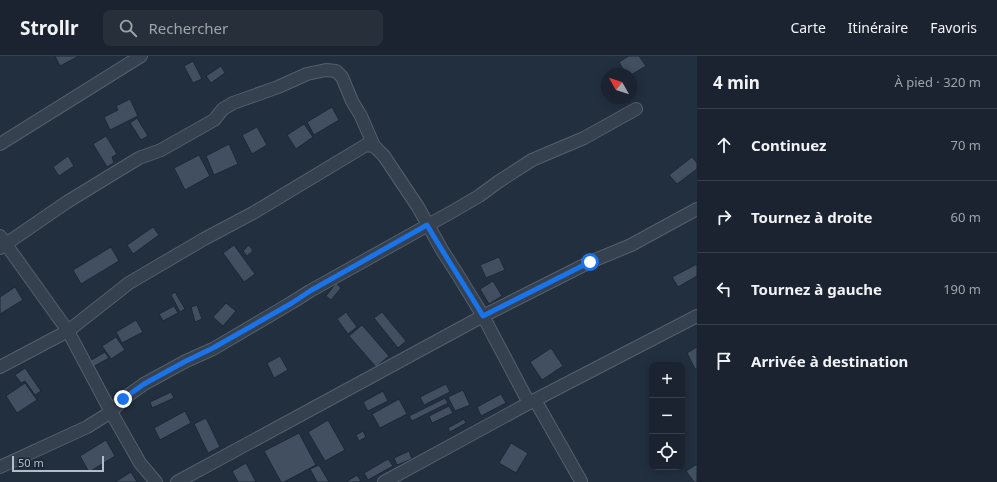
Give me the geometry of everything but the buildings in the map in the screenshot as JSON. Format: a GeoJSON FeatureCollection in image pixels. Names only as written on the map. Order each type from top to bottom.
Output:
{"type":"FeatureCollection","features":[{"type":"Feature","properties":{"kind":"street"},"geometry":{"type":"LineString","coordinates":[[0,144],[141,56]]}},
{"type":"Feature","properties":{"kind":"street"},"geometry":{"type":"LineString","coordinates":[[156,482],[140,463],[110,412],[68,331],[2,243],[138,158],[161,150],[214,120],[223,109],[233,103],[278,87],[307,74],[326,70],[336,71],[342,77],[374,146],[384,156],[418,208],[580,482]]}},
{"type":"Feature","properties":{"kind":"street"},"geometry":{"type":"LineString","coordinates":[[0,467],[86,427],[110,412],[123,399],[144,384],[213,348],[310,291],[455,210],[532,160],[584,138],[636,109]]}},
{"type":"Feature","properties":{"kind":"street"},"geometry":{"type":"LineString","coordinates":[[0,367],[68,331],[129,283],[204,239],[253,213],[366,145],[374,146]]}},
{"type":"Feature","properties":{"kind":"street"},"geometry":{"type":"LineString","coordinates":[[177,482],[483,316],[590,262],[631,244],[697,209]]}},
{"type":"Feature","properties":{"kind":"street"},"geometry":{"type":"LineString","coordinates":[[384,482],[532,401],[697,316]]}},
{"type":"Feature","properties":{"kind":"route"},"geometry":{"type":"LineString","coordinates":[[123,399],[144,384],[213,348],[427,225],[483,316],[590,262]]}}]}
